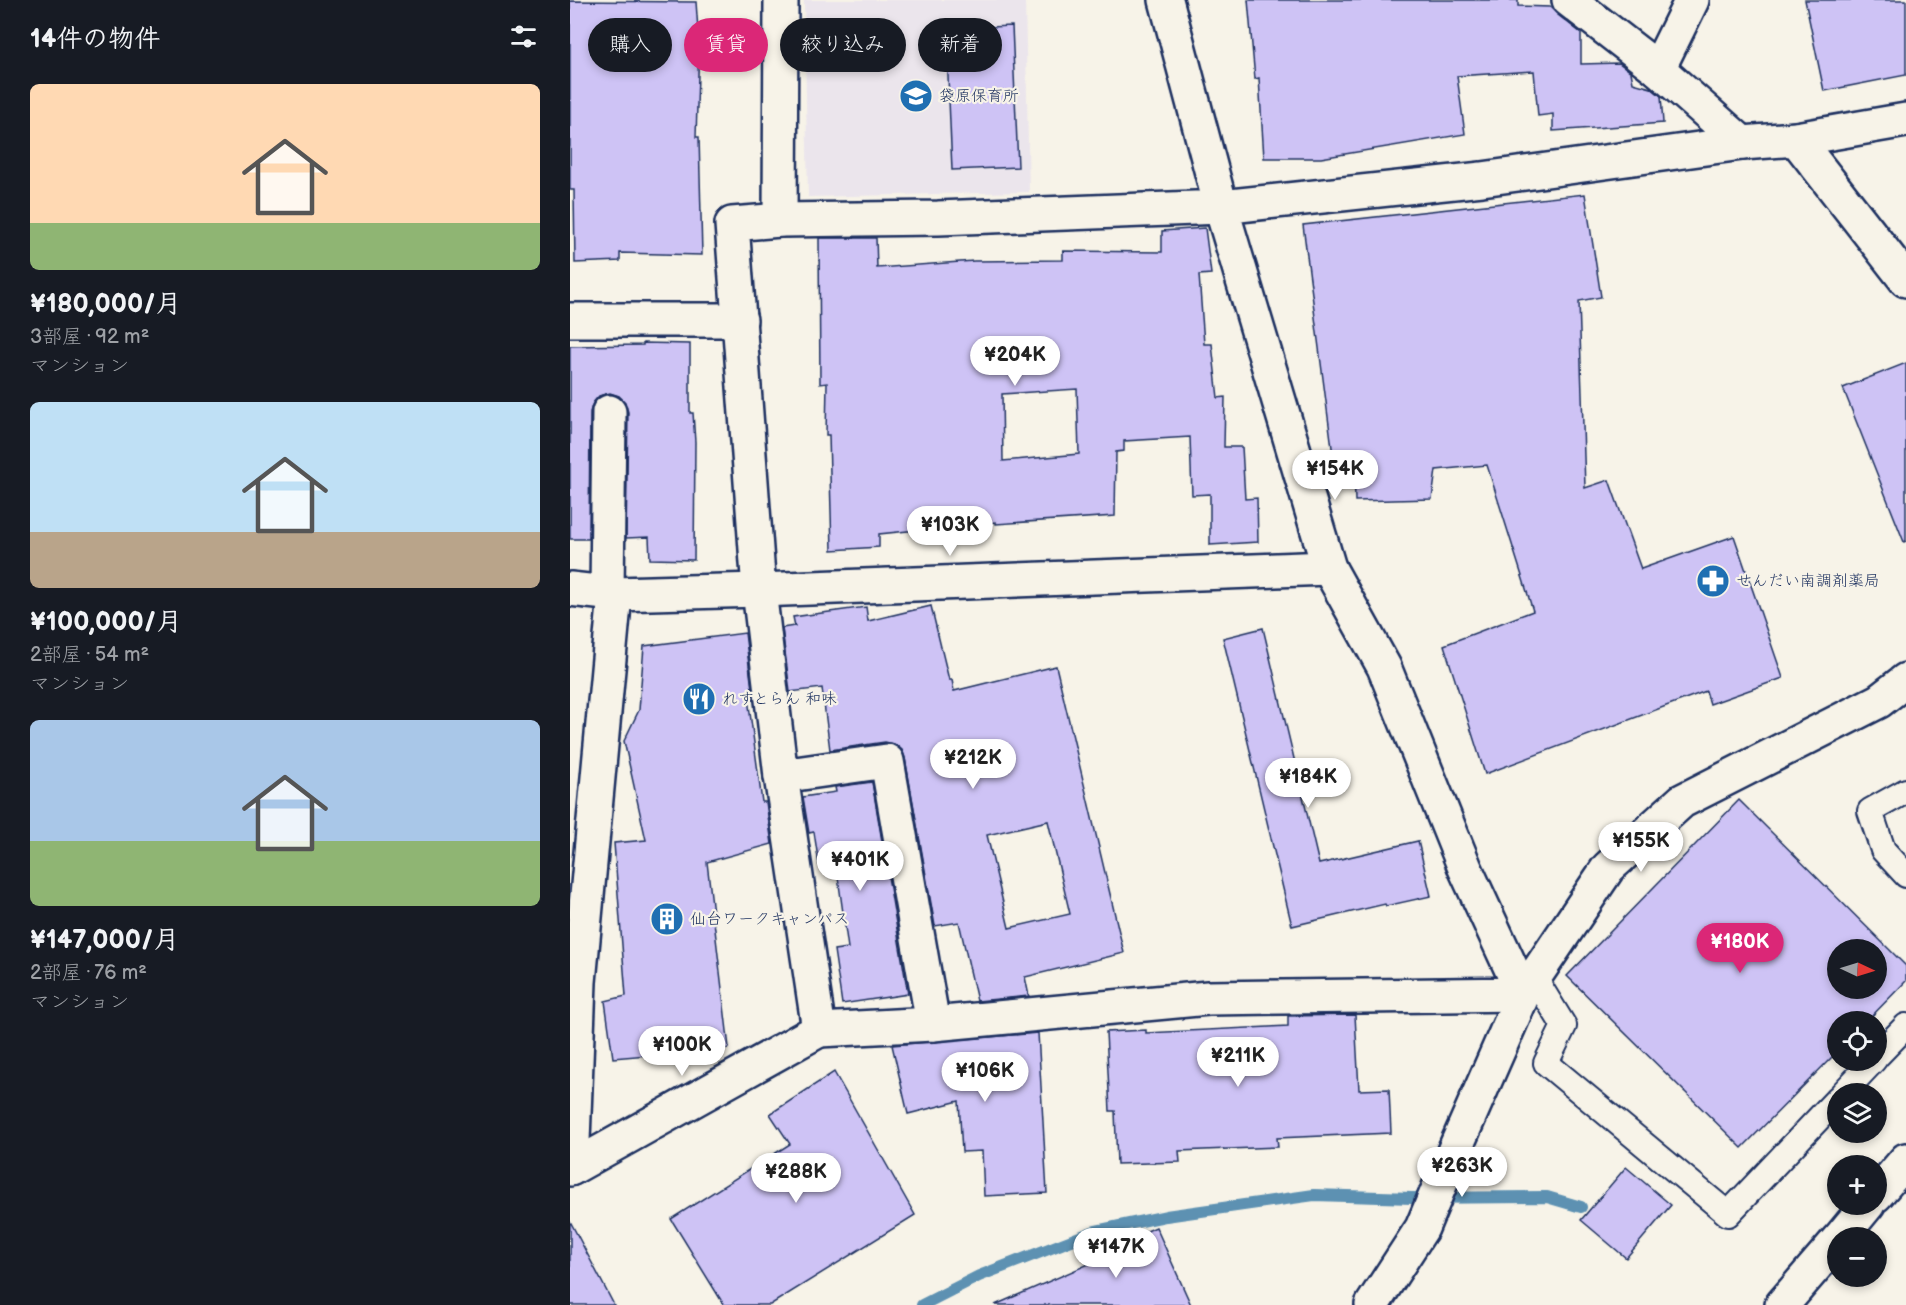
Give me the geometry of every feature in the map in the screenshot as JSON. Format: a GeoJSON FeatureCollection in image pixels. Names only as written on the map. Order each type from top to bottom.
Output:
{"type":"FeatureCollection","features":[{"type":"Feature","properties":{"kind":"street"},"geometry":{"type":"LineString","coordinates":[[780,220],[781,0]]}},
{"type":"Feature","properties":{"kind":"street"},"geometry":{"type":"LineString","coordinates":[[1166,0],[1221,207],[1329,568],[1384,667],[1465,868],[1529,986]]}},
{"type":"Feature","properties":{"kind":"street"},"geometry":{"type":"LineString","coordinates":[[1569,0],[1658,69],[1742,143]]}},
{"type":"Feature","properties":{"kind":"street"},"geometry":{"type":"LineString","coordinates":[[1658,69],[1692,0]]}},
{"type":"Feature","properties":{"kind":"street"},"geometry":{"type":"LineString","coordinates":[[819,1030],[781,776],[759,590],[732,224],[780,220],[938,218],[1221,207],[1482,179],[1742,143],[1796,139],[1906,120]]}},
{"type":"Feature","properties":{"kind":"street"},"geometry":{"type":"LineString","coordinates":[[1796,139],[1906,280]]}},
{"type":"Feature","properties":{"kind":"street"},"geometry":{"type":"LineString","coordinates":[[570,320],[740,320]]}},
{"type":"Feature","properties":{"kind":"street"},"geometry":{"type":"LineString","coordinates":[[571,1168],[579,982],[611,593],[609,412]]}},
{"type":"Feature","properties":{"kind":"street"},"geometry":{"type":"LineString","coordinates":[[570,589],[611,593],[759,590],[1329,568]]}},
{"type":"Feature","properties":{"kind":"street"},"geometry":{"type":"LineString","coordinates":[[1372,1305],[1422,1228],[1529,986],[1608,868],[1682,801],[1879,701],[1906,680]]}},
{"type":"Feature","properties":{"kind":"street"},"geometry":{"type":"LineString","coordinates":[[781,776],[887,762],[933,1024]]}},
{"type":"Feature","properties":{"kind":"street"},"geometry":{"type":"LineString","coordinates":[[571,1168],[819,1030],[933,1024],[1208,998],[1529,986]]}},
{"type":"Feature","properties":{"kind":"street"},"geometry":{"type":"LineString","coordinates":[[1887,1183],[1906,1161]]}},
{"type":"Feature","properties":{"kind":"street"},"geometry":{"type":"LineString","coordinates":[[1849,1227],[1859,1215]]}},
{"type":"Feature","properties":{"kind":"street"},"geometry":{"type":"LineString","coordinates":[[1782,1305],[1827,1253]]}},
{"type":"Feature","properties":{"kind":"lane"},"geometry":{"type":"LineString","coordinates":[[1906,791],[1870,811],[1883,850],[1906,875]]}},
{"type":"Feature","properties":{"kind":"lane"},"geometry":{"type":"LineString","coordinates":[[1529,986],[1564,1026],[1546,1063],[1728,1214],[1827,1110]]}},
{"type":"Feature","properties":{"kind":"lane"},"geometry":{"type":"LineString","coordinates":[[1887,1046],[1906,1026]]}},
{"type":"Feature","properties":{"kind":"lane"},"geometry":{"type":"LineString","coordinates":[[1852,1083],[1864,1071]]}},
{"type":"Feature","properties":{"kind":"shaded area","name":"袋原保育所"},"geometry":{"type":"Polygon","coordinates":[[[804,0],[1025,0],[1029,192],[808,197],[805,72],[906,72],[906,18],[804,18],[804,0]]]}},
{"type":"Feature","properties":{"kind":"building"},"geometry":{"type":"Polygon","coordinates":[[[1248,0],[1518,0],[1518,6],[1550,7],[1581,33],[1581,64],[1619,63],[1631,72],[1633,83],[1651,88],[1661,96],[1663,123],[1553,131],[1553,114],[1538,116],[1534,71],[1457,76],[1465,134],[1321,158],[1264,158],[1259,78],[1255,79],[1248,0]]]}},
{"type":"Feature","properties":{"kind":"building"},"geometry":{"type":"Polygon","coordinates":[[[1805,0],[1906,0],[1906,75],[1824,91],[1805,0]]]}},
{"type":"Feature","properties":{"kind":"building"},"geometry":{"type":"Polygon","coordinates":[[[570,1],[696,2],[697,18],[684,18],[684,72],[698,72],[696,137],[699,137],[702,255],[620,253],[620,261],[575,263],[574,190],[570,190],[570,1]]]}},
{"type":"Feature","properties":{"kind":"building"},"geometry":{"type":"Polygon","coordinates":[[[1002,26],[1012,26],[1018,167],[952,170],[948,72],[1002,72],[1002,26]]]}},
{"type":"Feature","properties":{"kind":"building"},"geometry":{"type":"Polygon","coordinates":[[[1585,194],[1601,297],[1579,301],[1585,488],[1609,480],[1641,569],[1734,536],[1783,678],[1710,704],[1706,691],[1485,774],[1444,645],[1533,611],[1487,465],[1436,470],[1432,499],[1355,501],[1354,463],[1334,463],[1303,225],[1585,194]]]}},
{"type":"Feature","properties":{"kind":"building"},"geometry":{"type":"Polygon","coordinates":[[[1205,228],[1211,274],[1199,275],[1204,344],[1212,344],[1218,398],[1225,397],[1224,447],[1242,447],[1245,499],[1257,498],[1258,542],[1210,545],[1210,494],[1192,495],[1190,437],[1124,441],[1124,451],[1116,452],[1115,516],[996,524],[996,522],[879,534],[879,547],[832,550],[829,435],[826,435],[827,383],[820,384],[819,238],[876,238],[877,268],[974,261],[1063,260],[1063,251],[1162,252],[1162,231],[1205,228]],[[1077,389],[1002,394],[1003,461],[1079,454],[1077,389]]]}},
{"type":"Feature","properties":{"kind":"building"},"geometry":{"type":"Polygon","coordinates":[[[643,343],[690,344],[690,413],[693,413],[695,442],[694,560],[650,559],[649,537],[626,538],[628,412],[625,402],[619,396],[610,393],[599,396],[590,412],[589,539],[570,539],[570,346],[643,345],[643,343]]]}},
{"type":"Feature","properties":{"kind":"building"},"geometry":{"type":"Polygon","coordinates":[[[1906,363],[1906,541],[1904,542],[1843,388],[1906,363]]]}},
{"type":"Feature","properties":{"kind":"building"},"geometry":{"type":"Polygon","coordinates":[[[931,606],[949,680],[952,680],[954,691],[1056,666],[1124,953],[1025,977],[1029,996],[977,1001],[959,922],[935,926],[902,750],[894,744],[885,742],[830,750],[822,688],[790,692],[782,628],[795,626],[793,617],[866,607],[868,621],[931,606]],[[1048,821],[987,835],[1009,928],[1070,914],[1048,821]]]}},
{"type":"Feature","properties":{"kind":"building"},"geometry":{"type":"Polygon","coordinates":[[[1263,628],[1319,864],[1418,841],[1431,896],[1386,906],[1385,904],[1292,926],[1223,638],[1263,628]]]}},
{"type":"Feature","properties":{"kind":"building"},"geometry":{"type":"Polygon","coordinates":[[[745,633],[753,697],[748,698],[762,802],[766,802],[772,844],[707,862],[729,1048],[613,1058],[605,1001],[626,996],[614,843],[646,840],[624,741],[639,710],[644,646],[745,633]]]}},
{"type":"Feature","properties":{"kind":"building"},"geometry":{"type":"Polygon","coordinates":[[[872,782],[908,994],[842,1004],[834,950],[848,948],[836,863],[819,865],[814,832],[809,833],[803,797],[836,792],[835,787],[872,782]]]}},
{"type":"Feature","properties":{"kind":"building"},"geometry":{"type":"Polygon","coordinates":[[[1739,800],[1879,939],[1827,939],[1827,999],[1887,999],[1887,947],[1906,966],[1906,981],[1877,1011],[1827,1011],[1827,1062],[1742,1148],[1567,976],[1739,800]]]}},
{"type":"Feature","properties":{"kind":"building"},"geometry":{"type":"Polygon","coordinates":[[[1355,1015],[1359,1090],[1389,1089],[1391,1133],[1277,1138],[1278,1147],[1179,1151],[1180,1162],[1117,1164],[1115,1111],[1110,1111],[1106,1032],[1146,1030],[1146,1033],[1288,1026],[1288,1016],[1355,1015]]]}},
{"type":"Feature","properties":{"kind":"building"},"geometry":{"type":"Polygon","coordinates":[[[1038,1033],[1047,1193],[984,1196],[982,1151],[962,1152],[959,1101],[908,1114],[892,1045],[1038,1033]]]}},
{"type":"Feature","properties":{"kind":"building"},"geometry":{"type":"Polygon","coordinates":[[[834,1072],[915,1215],[770,1305],[724,1305],[671,1219],[790,1144],[770,1114],[834,1072]]]}},
{"type":"Feature","properties":{"kind":"building"},"geometry":{"type":"Polygon","coordinates":[[[1626,1167],[1671,1205],[1626,1258],[1581,1220],[1626,1167]]]}},
{"type":"Feature","properties":{"kind":"building"},"geometry":{"type":"Polygon","coordinates":[[[570,1221],[614,1305],[570,1305],[570,1221]]]}},
{"type":"Feature","properties":{"kind":"building"},"geometry":{"type":"Polygon","coordinates":[[[1156,1227],[1191,1305],[995,1305],[1089,1264],[1086,1258],[1156,1227]]]}},
{"type":"Feature","properties":{"kind":"waterway"},"geometry":{"type":"LineString","coordinates":[[922,1305],[979,1276],[1095,1231],[1166,1216],[1314,1195],[1412,1198],[1547,1197],[1581,1207]]}},
{"type":"Feature","properties":{"kind":"place","name":"袋原保育所"},"geometry":{"type":"Point","coordinates":[916,96]}},
{"type":"Feature","properties":{"kind":"place","name":"せんだい南調剤薬局"},"geometry":{"type":"Point","coordinates":[1713,581]}},
{"type":"Feature","properties":{"kind":"place","name":"れすとらん 和味"},"geometry":{"type":"Point","coordinates":[699,699]}},
{"type":"Feature","properties":{"kind":"place","name":"仙台ワークキャンパス"},"geometry":{"type":"Point","coordinates":[667,919]}}]}
